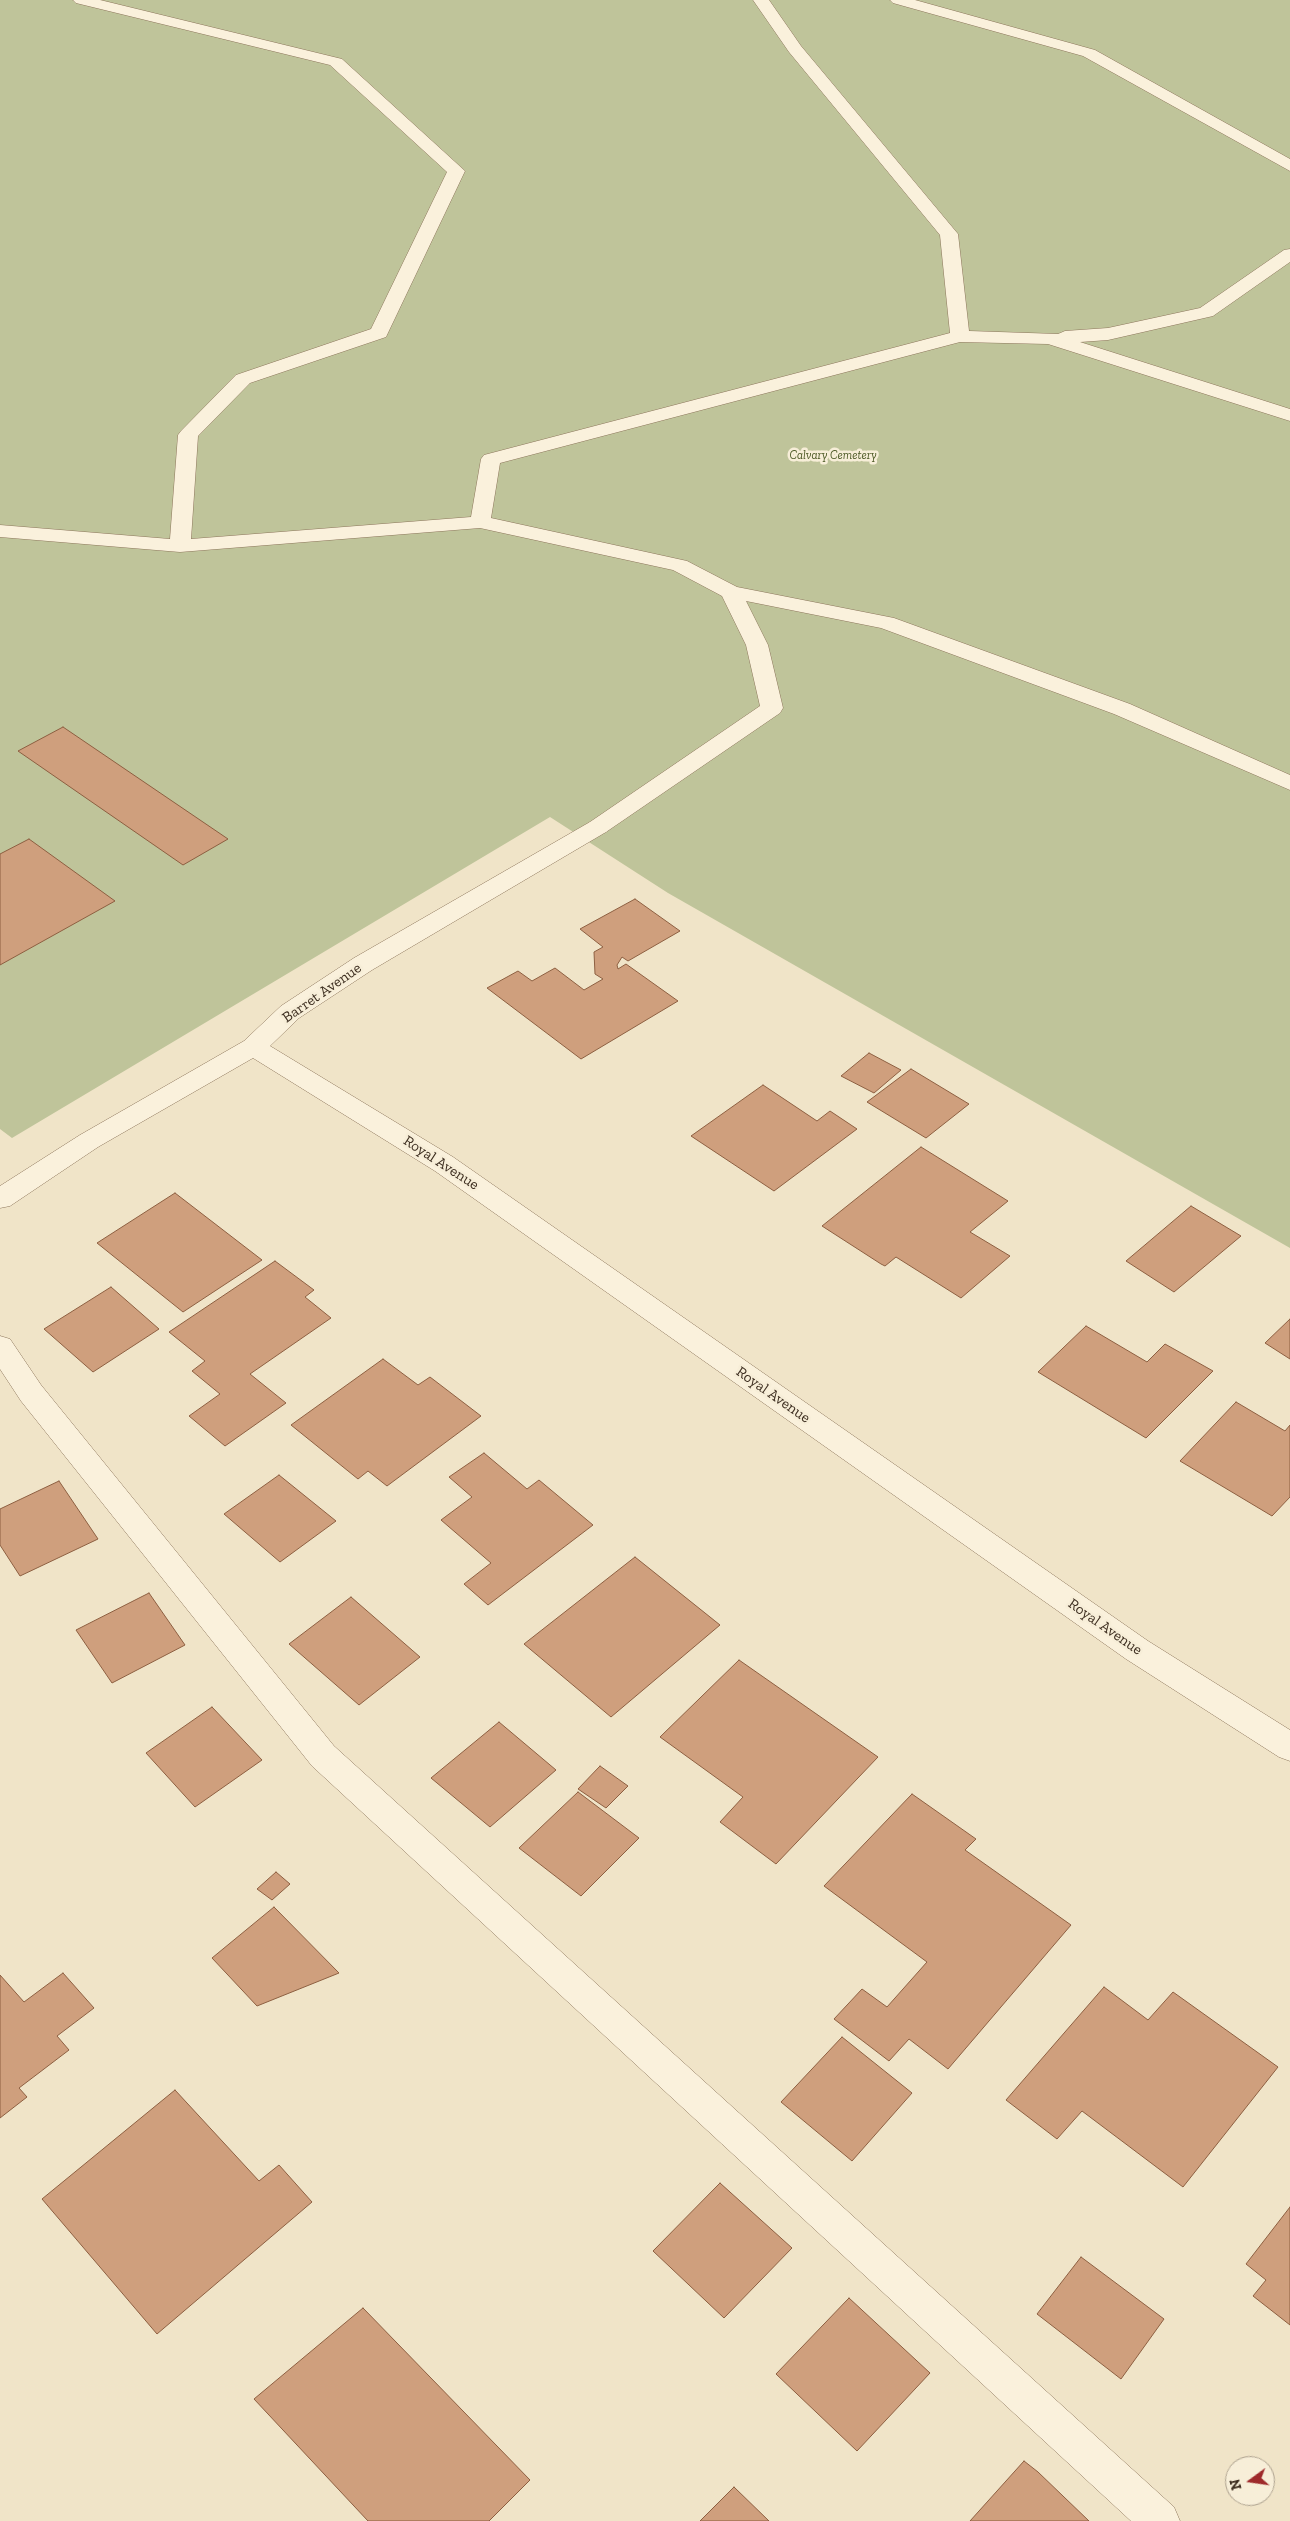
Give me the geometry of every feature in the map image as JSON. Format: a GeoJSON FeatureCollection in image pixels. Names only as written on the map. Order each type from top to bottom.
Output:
{"type":"FeatureCollection","features":[{"type":"Feature","properties":{"kind":"street"},"geometry":{"type":"LineString","coordinates":[[81,0],[336,62],[456,171],[379,333],[243,380],[188,435],[180,546]]}},
{"type":"Feature","properties":{"kind":"street"},"geometry":{"type":"LineString","coordinates":[[762,0],[801,56],[949,234],[960,336]]}},
{"type":"Feature","properties":{"kind":"street"},"geometry":{"type":"LineString","coordinates":[[898,0],[1089,52],[1290,166]]}},
{"type":"Feature","properties":{"kind":"street"},"geometry":{"type":"LineString","coordinates":[[480,522],[491,459],[960,336],[1050,338],[1108,334],[1206,312],[1290,254]]}},
{"type":"Feature","properties":{"kind":"street"},"geometry":{"type":"LineString","coordinates":[[1050,338],[1290,415]]}},
{"type":"Feature","properties":{"kind":"street"},"geometry":{"type":"LineString","coordinates":[[0,530],[180,546],[480,522],[680,565],[731,592],[886,622],[1122,709],[1290,783]]}},
{"type":"Feature","properties":{"kind":"street","name":"Barret Avenue"},"geometry":{"type":"LineString","coordinates":[[0,1199],[89,1141],[253,1047],[290,1012],[364,964],[598,827],[772,708],[757,645],[731,592]]}},
{"type":"Feature","properties":{"kind":"street","name":"Royal Avenue"},"geometry":{"type":"LineString","coordinates":[[253,1047],[444,1164],[1137,1650],[1290,1747]]}},
{"type":"Feature","properties":{"kind":"street"},"geometry":{"type":"LineString","coordinates":[[0,1346],[31,1393],[323,1756],[1160,2521]]}},
{"type":"Feature","properties":{"kind":"green space","name":"Calvary Cemetery"},"geometry":{"type":"Polygon","coordinates":[[[0,0],[1290,0],[1290,1248],[668,893],[550,817],[12,1138],[0,1129],[0,0]]]}},
{"type":"Feature","properties":{"kind":"building"},"geometry":{"type":"Polygon","coordinates":[[[63,727],[228,839],[183,865],[18,751],[63,727]]]}},
{"type":"Feature","properties":{"kind":"building"},"geometry":{"type":"Polygon","coordinates":[[[29,839],[115,901],[0,965],[0,854],[29,839]]]}},
{"type":"Feature","properties":{"kind":"building"},"geometry":{"type":"Polygon","coordinates":[[[635,899],[680,931],[628,961],[622,957],[617,965],[618,969],[626,964],[678,1001],[581,1059],[487,988],[518,971],[532,981],[555,968],[584,990],[603,979],[595,974],[594,952],[603,947],[580,929],[635,899]]]}},
{"type":"Feature","properties":{"kind":"building"},"geometry":{"type":"Polygon","coordinates":[[[869,1053],[901,1070],[874,1093],[841,1076],[869,1053]]]}},
{"type":"Feature","properties":{"kind":"building"},"geometry":{"type":"Polygon","coordinates":[[[911,1069],[969,1104],[926,1138],[867,1102],[911,1069]]]}},
{"type":"Feature","properties":{"kind":"building"},"geometry":{"type":"Polygon","coordinates":[[[763,1085],[817,1121],[830,1111],[857,1129],[774,1191],[691,1136],[763,1085]]]}},
{"type":"Feature","properties":{"kind":"building"},"geometry":{"type":"Polygon","coordinates":[[[921,1147],[1008,1201],[970,1232],[1010,1256],[961,1298],[896,1257],[885,1266],[881,1264],[822,1226],[921,1147]]]}},
{"type":"Feature","properties":{"kind":"building"},"geometry":{"type":"Polygon","coordinates":[[[175,1193],[262,1260],[183,1312],[97,1243],[175,1193]]]}},
{"type":"Feature","properties":{"kind":"building"},"geometry":{"type":"Polygon","coordinates":[[[1191,1206],[1241,1236],[1174,1292],[1126,1261],[1191,1206]]]}},
{"type":"Feature","properties":{"kind":"building"},"geometry":{"type":"Polygon","coordinates":[[[275,1261],[314,1290],[305,1297],[331,1318],[250,1374],[286,1403],[225,1446],[189,1416],[220,1394],[192,1371],[205,1361],[169,1332],[275,1261]]]}},
{"type":"Feature","properties":{"kind":"building"},"geometry":{"type":"Polygon","coordinates":[[[111,1287],[159,1329],[93,1372],[44,1329],[111,1287]]]}},
{"type":"Feature","properties":{"kind":"building"},"geometry":{"type":"Polygon","coordinates":[[[1290,1319],[1290,1359],[1265,1343],[1290,1319]]]}},
{"type":"Feature","properties":{"kind":"building"},"geometry":{"type":"Polygon","coordinates":[[[1086,1326],[1147,1362],[1165,1344],[1213,1371],[1146,1438],[1038,1372],[1086,1326]]]}},
{"type":"Feature","properties":{"kind":"building"},"geometry":{"type":"Polygon","coordinates":[[[383,1359],[418,1385],[430,1377],[481,1416],[387,1486],[368,1471],[358,1479],[291,1425],[383,1359]]]}},
{"type":"Feature","properties":{"kind":"building"},"geometry":{"type":"Polygon","coordinates":[[[1236,1402],[1285,1431],[1290,1425],[1290,1497],[1272,1516],[1180,1461],[1236,1402]]]}},
{"type":"Feature","properties":{"kind":"building"},"geometry":{"type":"Polygon","coordinates":[[[484,1453],[527,1489],[539,1480],[593,1525],[488,1605],[464,1584],[491,1563],[441,1520],[472,1497],[449,1477],[484,1453]]]}},
{"type":"Feature","properties":{"kind":"building"},"geometry":{"type":"Polygon","coordinates":[[[279,1475],[336,1521],[280,1562],[224,1514],[279,1475]]]}},
{"type":"Feature","properties":{"kind":"building"},"geometry":{"type":"Polygon","coordinates":[[[59,1481],[98,1539],[20,1576],[0,1545],[0,1509],[59,1481]]]}},
{"type":"Feature","properties":{"kind":"building"},"geometry":{"type":"Polygon","coordinates":[[[635,1557],[720,1625],[611,1717],[524,1644],[635,1557]]]}},
{"type":"Feature","properties":{"kind":"building"},"geometry":{"type":"Polygon","coordinates":[[[149,1593],[185,1645],[112,1683],[76,1630],[149,1593]]]}},
{"type":"Feature","properties":{"kind":"building"},"geometry":{"type":"Polygon","coordinates":[[[351,1597],[420,1657],[359,1705],[289,1644],[351,1597]]]}},
{"type":"Feature","properties":{"kind":"building"},"geometry":{"type":"Polygon","coordinates":[[[739,1660],[878,1757],[776,1864],[720,1822],[743,1797],[660,1737],[739,1660]]]}},
{"type":"Feature","properties":{"kind":"building"},"geometry":{"type":"Polygon","coordinates":[[[212,1707],[262,1760],[195,1807],[146,1753],[212,1707]]]}},
{"type":"Feature","properties":{"kind":"building"},"geometry":{"type":"Polygon","coordinates":[[[499,1722],[556,1770],[490,1827],[431,1778],[499,1722]]]}},
{"type":"Feature","properties":{"kind":"building"},"geometry":{"type":"Polygon","coordinates":[[[600,1766],[628,1786],[606,1808],[578,1789],[600,1766]]]}},
{"type":"Feature","properties":{"kind":"building"},"geometry":{"type":"Polygon","coordinates":[[[578,1792],[639,1838],[581,1896],[519,1848],[578,1792]]]}},
{"type":"Feature","properties":{"kind":"building"},"geometry":{"type":"Polygon","coordinates":[[[912,1794],[976,1839],[965,1850],[1071,1925],[948,2069],[909,2039],[889,2061],[834,2019],[862,1989],[887,2007],[927,1962],[824,1886],[912,1794]]]}},
{"type":"Feature","properties":{"kind":"building"},"geometry":{"type":"Polygon","coordinates":[[[276,1872],[290,1884],[272,1900],[257,1889],[276,1872]]]}},
{"type":"Feature","properties":{"kind":"building"},"geometry":{"type":"Polygon","coordinates":[[[274,1907],[339,1973],[257,2006],[212,1958],[274,1907]]]}},
{"type":"Feature","properties":{"kind":"building"},"geometry":{"type":"Polygon","coordinates":[[[63,1973],[94,2008],[57,2036],[69,2050],[19,2088],[27,2097],[0,2118],[0,1975],[24,2002],[63,1973]]]}},
{"type":"Feature","properties":{"kind":"building"},"geometry":{"type":"Polygon","coordinates":[[[1104,1987],[1148,2020],[1173,1992],[1278,2067],[1183,2187],[1082,2111],[1057,2139],[1006,2100],[1104,1987]]]}},
{"type":"Feature","properties":{"kind":"building"},"geometry":{"type":"Polygon","coordinates":[[[842,2037],[912,2093],[852,2161],[781,2102],[842,2037]]]}},
{"type":"Feature","properties":{"kind":"building"},"geometry":{"type":"Polygon","coordinates":[[[175,2090],[259,2181],[279,2165],[312,2202],[157,2334],[42,2199],[175,2090]]]}},
{"type":"Feature","properties":{"kind":"building"},"geometry":{"type":"Polygon","coordinates":[[[720,2183],[792,2248],[724,2318],[653,2251],[720,2183]]]}},
{"type":"Feature","properties":{"kind":"building"},"geometry":{"type":"Polygon","coordinates":[[[1290,2207],[1290,2325],[1253,2296],[1266,2280],[1246,2264],[1290,2207]]]}},
{"type":"Feature","properties":{"kind":"building"},"geometry":{"type":"Polygon","coordinates":[[[1081,2257],[1164,2319],[1121,2379],[1037,2314],[1081,2257]]]}},
{"type":"Feature","properties":{"kind":"building"},"geometry":{"type":"Polygon","coordinates":[[[849,2298],[930,2373],[857,2451],[776,2374],[849,2298]]]}},
{"type":"Feature","properties":{"kind":"building"},"geometry":{"type":"Polygon","coordinates":[[[363,2308],[530,2480],[489,2521],[368,2521],[254,2399],[363,2308]]]}},
{"type":"Feature","properties":{"kind":"building"},"geometry":{"type":"Polygon","coordinates":[[[1024,2461],[1038,2472],[1089,2521],[970,2521],[1024,2461]]]}},
{"type":"Feature","properties":{"kind":"building"},"geometry":{"type":"Polygon","coordinates":[[[734,2487],[769,2521],[700,2521],[734,2487]]]}}]}
